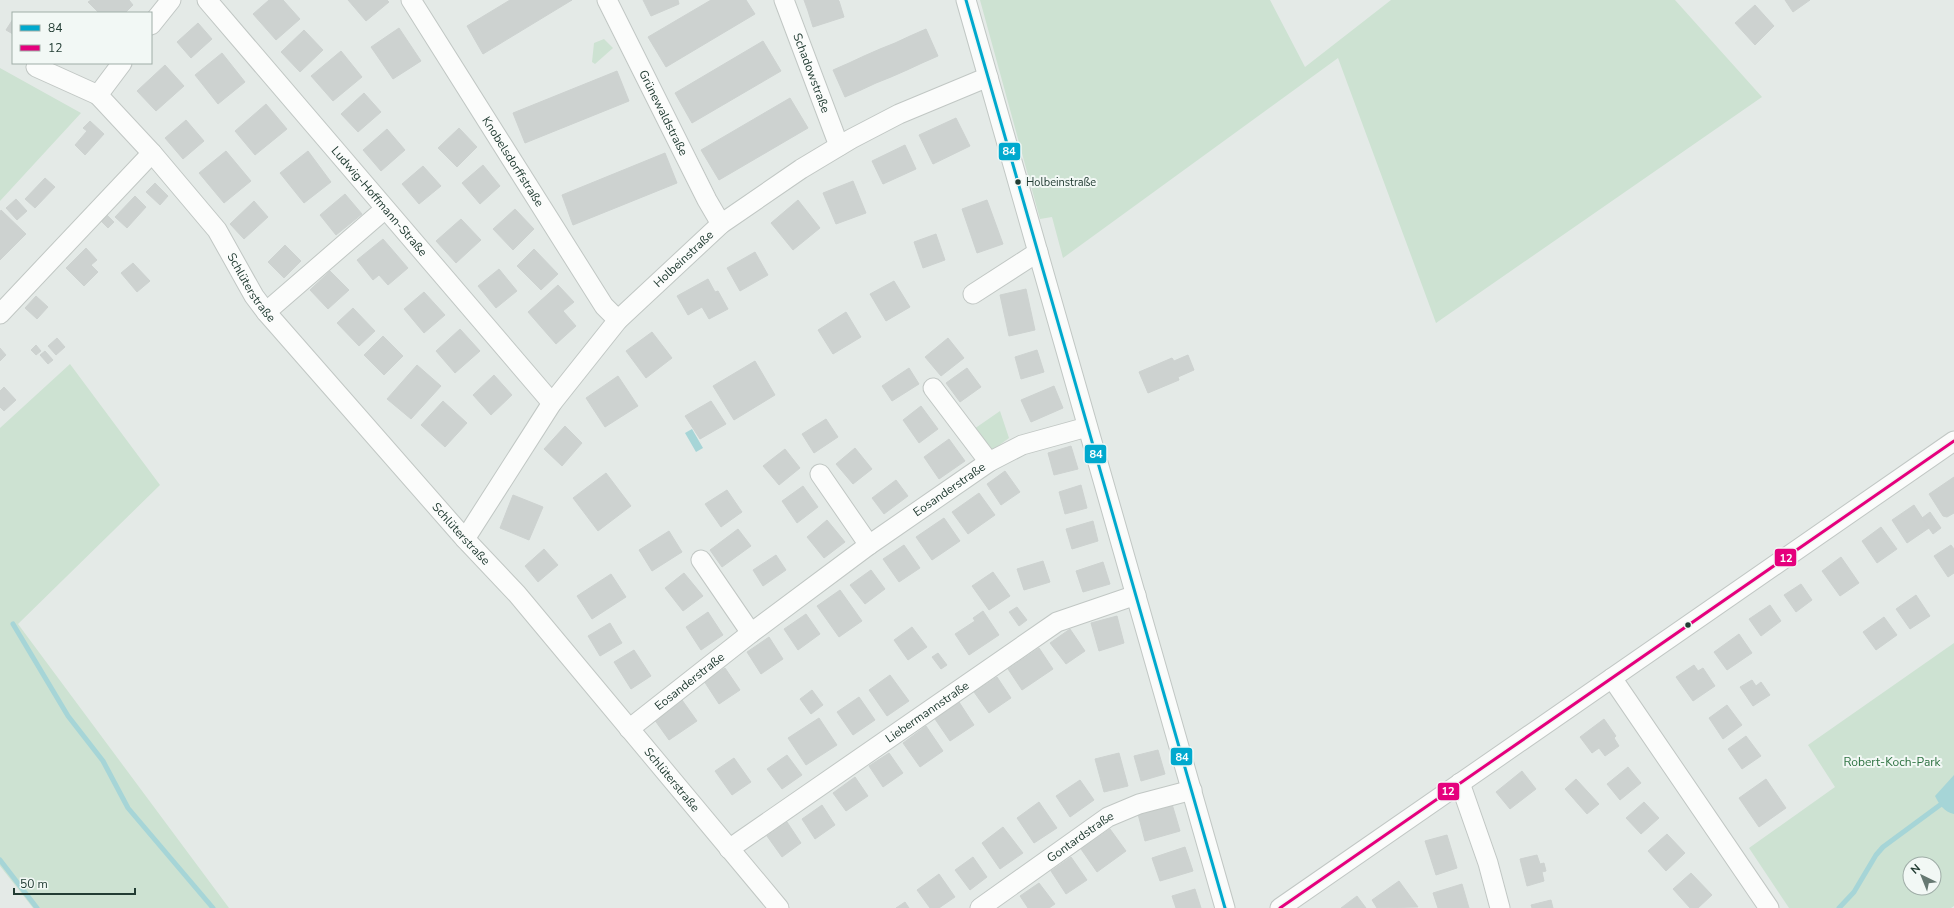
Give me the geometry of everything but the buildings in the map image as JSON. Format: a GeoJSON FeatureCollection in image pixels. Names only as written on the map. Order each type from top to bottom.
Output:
{"type":"FeatureCollection","features":[{"type":"Feature","properties":{"kind":"street"},"geometry":{"type":"LineString","coordinates":[[152,24],[171,0]]}},
{"type":"Feature","properties":{"kind":"street","name":"Ludwig-Hoffmann-Straße"},"geometry":{"type":"LineString","coordinates":[[207,0],[552,403]]}},
{"type":"Feature","properties":{"kind":"street","name":"Knobelsdorffstraße"},"geometry":{"type":"LineString","coordinates":[[411,0],[604,306],[618,320]]}},
{"type":"Feature","properties":{"kind":"street","name":"Grünewaldstraße"},"geometry":{"type":"LineString","coordinates":[[607,0],[706,200],[721,224]]}},
{"type":"Feature","properties":{"kind":"street","name":"Schadowstraße"},"geometry":{"type":"LineString","coordinates":[[784,0],[839,146]]}},
{"type":"Feature","properties":{"kind":"street"},"geometry":{"type":"LineString","coordinates":[[966,0],[1225,908]]}},
{"type":"Feature","properties":{"kind":"street"},"geometry":{"type":"LineString","coordinates":[[36,67],[98,95],[121,64]]}},
{"type":"Feature","properties":{"kind":"street","name":"Holbeinstraße"},"geometry":{"type":"LineString","coordinates":[[465,539],[552,403],[618,320],[721,224],[839,146],[899,114],[988,77]]}},
{"type":"Feature","properties":{"kind":"street","name":"Schlüterstraße"},"geometry":{"type":"LineString","coordinates":[[98,95],[152,153],[216,230],[254,296],[266,312],[465,539],[517,594],[779,908]]}},
{"type":"Feature","properties":{"kind":"street"},"geometry":{"type":"LineString","coordinates":[[0,314],[152,153]]}},
{"type":"Feature","properties":{"kind":"street"},"geometry":{"type":"LineString","coordinates":[[266,312],[386,209]]}},
{"type":"Feature","properties":{"kind":"street"},"geometry":{"type":"LineString","coordinates":[[973,294],[1038,252]]}},
{"type":"Feature","properties":{"kind":"street","name":"Eosanderstraße"},"geometry":{"type":"LineString","coordinates":[[933,388],[989,462]]}},
{"type":"Feature","properties":{"kind":"street","name":"Eosanderstraße"},"geometry":{"type":"LineString","coordinates":[[629,729],[751,633],[869,545],[989,462],[1022,445],[1088,427]]}},
{"type":"Feature","properties":{"kind":"street"},"geometry":{"type":"LineString","coordinates":[[1280,908],[1954,441]]}},
{"type":"Feature","properties":{"kind":"street"},"geometry":{"type":"LineString","coordinates":[[820,474],[869,545]]}},
{"type":"Feature","properties":{"kind":"street"},"geometry":{"type":"LineString","coordinates":[[701,560],[751,633]]}},
{"type":"Feature","properties":{"kind":"street","name":"Liebermannstraße"},"geometry":{"type":"LineString","coordinates":[[729,849],[1057,622],[1136,595]]}},
{"type":"Feature","properties":{"kind":"street"},"geometry":{"type":"LineString","coordinates":[[1612,678],[1769,908]]}},
{"type":"Feature","properties":{"kind":"street"},"geometry":{"type":"LineString","coordinates":[[1460,783],[1488,863],[1500,908]]}},
{"type":"Feature","properties":{"kind":"street","name":"Gontardstraße"},"geometry":{"type":"LineString","coordinates":[[980,908],[1108,817],[1139,804],[1192,790]]}},
{"type":"Feature","properties":{"kind":"green space"},"geometry":{"type":"Polygon","coordinates":[[[980,0],[1270,0],[1305,67],[1391,0],[1675,0],[1762,97],[1436,323],[1338,58],[1063,258],[1052,217],[1040,219],[980,0]]]}},
{"type":"Feature","properties":{"kind":"green space"},"geometry":{"type":"Polygon","coordinates":[[[604,39],[613,48],[595,64],[592,62],[594,43],[604,39]]]}},
{"type":"Feature","properties":{"kind":"green space"},"geometry":{"type":"Polygon","coordinates":[[[0,68],[81,113],[0,201],[0,68]]]}},
{"type":"Feature","properties":{"kind":"green space"},"geometry":{"type":"Polygon","coordinates":[[[70,364],[160,485],[18,624],[229,908],[33,908],[0,866],[0,428],[70,364]]]}},
{"type":"Feature","properties":{"kind":"green space"},"geometry":{"type":"Polygon","coordinates":[[[1000,411],[1009,438],[990,452],[974,429],[1000,411]]]}},
{"type":"Feature","properties":{"kind":"green space","name":"Robert-Koch-Park"},"geometry":{"type":"Polygon","coordinates":[[[1954,643],[1954,906],[1951,908],[1789,908],[1749,848],[1835,787],[1808,745],[1954,643]]]}},
{"type":"Feature","properties":{"kind":"water"},"geometry":{"type":"Polygon","coordinates":[[[692,429],[703,448],[696,452],[685,433],[692,429]]]}},
{"type":"Feature","properties":{"kind":"water"},"geometry":{"type":"Polygon","coordinates":[[[1954,775],[1954,814],[1945,810],[1935,796],[1954,775]]]}},
{"type":"Feature","properties":{"kind":"waterway"},"geometry":{"type":"LineString","coordinates":[[13,624],[68,716],[103,761],[128,808],[213,908]]}},
{"type":"Feature","properties":{"kind":"waterway"},"geometry":{"type":"LineString","coordinates":[[1839,908],[1854,892],[1876,855],[1883,847],[1940,805]]}},
{"type":"Feature","properties":{"kind":"waterway"},"geometry":{"type":"LineString","coordinates":[[0,860],[37,908]]}},
{"type":"Feature","properties":{"kind":"transit line","name":"84"},"geometry":{"type":"LineString","coordinates":[[966,0],[1225,908]]}},
{"type":"Feature","properties":{"kind":"transit line","name":"12"},"geometry":{"type":"LineString","coordinates":[[1280,908],[1954,441]]}},
{"type":"Feature","properties":{"kind":"place","name":"Holbeinstraße"},"geometry":{"type":"Point","coordinates":[1018,182]}}]}
